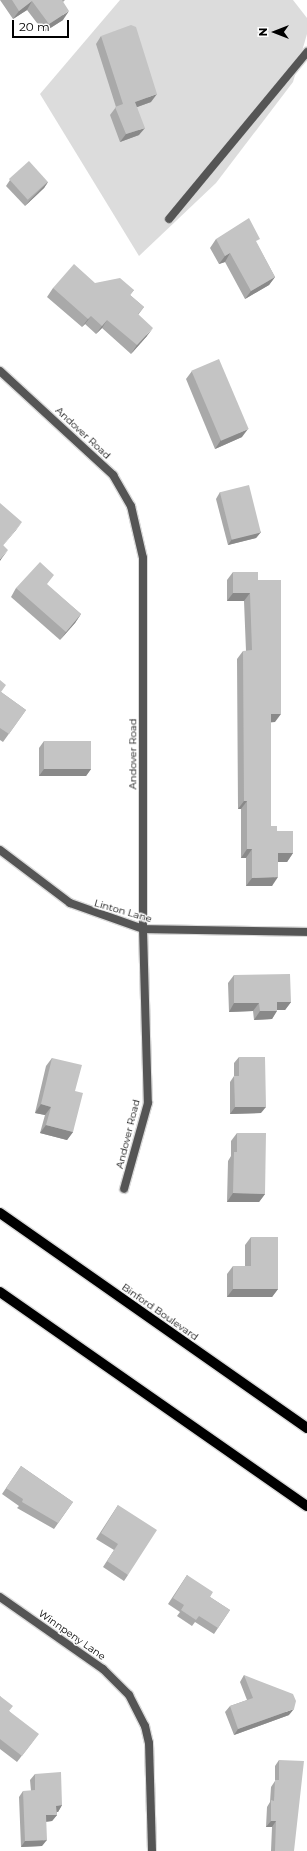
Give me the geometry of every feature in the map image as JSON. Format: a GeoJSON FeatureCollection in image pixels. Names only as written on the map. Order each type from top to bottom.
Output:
{"type":"FeatureCollection","features":[{"type":"Feature","properties":{"kind":"main road","name":"Binford Boulevard"},"geometry":{"type":"LineString","coordinates":[[0,1213],[307,1428]]}},
{"type":"Feature","properties":{"kind":"main road"},"geometry":{"type":"LineString","coordinates":[[0,1292],[307,1506]]}},
{"type":"Feature","properties":{"kind":"street"},"geometry":{"type":"LineString","coordinates":[[169,219],[307,52]]}},
{"type":"Feature","properties":{"kind":"street","name":"Andover Road"},"geometry":{"type":"LineString","coordinates":[[0,371],[112,475],[131,506],[139,531],[143,558],[143,929],[148,1103],[124,1189]]}},
{"type":"Feature","properties":{"kind":"street","name":"Linton Lane"},"geometry":{"type":"LineString","coordinates":[[0,850],[70,903],[143,929],[307,932]]}},
{"type":"Feature","properties":{"kind":"street","name":"Winnpeny Lane"},"geometry":{"type":"LineString","coordinates":[[0,1597],[103,1669],[128,1695],[145,1726],[150,1749],[152,1851]]}},
{"type":"Feature","properties":{"kind":"shaded area"},"geometry":{"type":"Polygon","coordinates":[[[120,0],[293,0],[307,18],[307,34],[293,82],[216,183],[139,256],[40,94],[120,0]]]}},
{"type":"Feature","properties":{"kind":"building"},"geometry":{"type":"Polygon","coordinates":[[[12,0],[62,0],[69,11],[49,24],[32,1],[19,11],[12,0]]]}},
{"type":"Feature","properties":{"kind":"building"},"geometry":{"type":"Polygon","coordinates":[[[131,25],[136,27],[157,94],[135,102],[145,128],[126,134],[115,107],[123,104],[101,36],[131,25]]]}},
{"type":"Feature","properties":{"kind":"building"},"geometry":{"type":"Polygon","coordinates":[[[29,161],[48,182],[28,200],[9,179],[29,161]]]}},
{"type":"Feature","properties":{"kind":"building"},"geometry":{"type":"Polygon","coordinates":[[[249,218],[260,239],[256,241],[275,277],[251,291],[230,253],[225,256],[216,239],[249,218]]]}},
{"type":"Feature","properties":{"kind":"building"},"geometry":{"type":"Polygon","coordinates":[[[74,264],[95,283],[120,278],[134,290],[130,295],[144,307],[138,314],[153,328],[137,345],[107,320],[102,326],[91,316],[88,319],[53,288],[74,264]]]}},
{"type":"Feature","properties":{"kind":"building"},"geometry":{"type":"Polygon","coordinates":[[[219,359],[249,429],[221,441],[191,371],[219,359]]]}},
{"type":"Feature","properties":{"kind":"building"},"geometry":{"type":"Polygon","coordinates":[[[249,485],[261,533],[232,540],[220,492],[249,485]]]}},
{"type":"Feature","properties":{"kind":"building"},"geometry":{"type":"Polygon","coordinates":[[[0,503],[22,522],[3,545],[8,550],[0,559],[0,503]]]}},
{"type":"Feature","properties":{"kind":"building"},"geometry":{"type":"Polygon","coordinates":[[[40,562],[54,575],[47,584],[81,614],[66,632],[16,588],[40,562]]]}},
{"type":"Feature","properties":{"kind":"building"},"geometry":{"type":"Polygon","coordinates":[[[233,572],[258,572],[258,580],[281,580],[281,714],[271,714],[271,826],[277,826],[277,831],[293,831],[293,853],[278,853],[278,877],[252,878],[252,849],[247,849],[247,801],[244,801],[243,651],[252,650],[250,593],[233,593],[233,572]]]}},
{"type":"Feature","properties":{"kind":"building"},"geometry":{"type":"Polygon","coordinates":[[[0,680],[6,685],[1,692],[26,710],[9,734],[0,728],[0,680]]]}},
{"type":"Feature","properties":{"kind":"building"},"geometry":{"type":"Polygon","coordinates":[[[44,741],[91,741],[91,769],[44,769],[44,741]]]}},
{"type":"Feature","properties":{"kind":"building"},"geometry":{"type":"Polygon","coordinates":[[[290,974],[291,1002],[277,1002],[277,1011],[260,1011],[259,1003],[234,1003],[234,975],[290,974]]]}},
{"type":"Feature","properties":{"kind":"building"},"geometry":{"type":"Polygon","coordinates":[[[239,1057],[265,1057],[266,1107],[235,1107],[234,1076],[239,1076],[239,1057]]]}},
{"type":"Feature","properties":{"kind":"building"},"geometry":{"type":"Polygon","coordinates":[[[52,1058],[82,1065],[75,1091],[83,1093],[73,1132],[46,1125],[51,1107],[41,1104],[52,1058]]]}},
{"type":"Feature","properties":{"kind":"building"},"geometry":{"type":"Polygon","coordinates":[[[237,1133],[266,1133],[265,1194],[233,1193],[234,1152],[237,1152],[237,1133]]]}},
{"type":"Feature","properties":{"kind":"building"},"geometry":{"type":"Polygon","coordinates":[[[251,1237],[278,1237],[278,1289],[233,1289],[233,1266],[251,1266],[251,1237]]]}},
{"type":"Feature","properties":{"kind":"building"},"geometry":{"type":"Polygon","coordinates":[[[21,1466],[73,1502],[58,1523],[22,1502],[23,1499],[6,1488],[21,1466]]]}},
{"type":"Feature","properties":{"kind":"building"},"geometry":{"type":"Polygon","coordinates":[[[118,1505],[157,1530],[128,1575],[107,1561],[118,1544],[101,1533],[118,1505]]]}},
{"type":"Feature","properties":{"kind":"building"},"geometry":{"type":"Polygon","coordinates":[[[187,1575],[213,1592],[210,1597],[230,1610],[218,1628],[199,1616],[196,1620],[181,1610],[184,1605],[173,1598],[187,1575]]]}},
{"type":"Feature","properties":{"kind":"building"},"geometry":{"type":"Polygon","coordinates":[[[244,1675],[293,1694],[296,1701],[294,1709],[238,1729],[230,1706],[253,1698],[244,1675]]]}},
{"type":"Feature","properties":{"kind":"building"},"geometry":{"type":"Polygon","coordinates":[[[0,1696],[13,1706],[9,1711],[39,1734],[22,1756],[0,1739],[0,1696]]]}},
{"type":"Feature","properties":{"kind":"building"},"geometry":{"type":"Polygon","coordinates":[[[279,1760],[304,1761],[294,1851],[275,1851],[276,1821],[271,1821],[271,1800],[274,1801],[275,1780],[279,1780],[279,1760]]]}},
{"type":"Feature","properties":{"kind":"building"},"geometry":{"type":"Polygon","coordinates":[[[61,1772],[62,1805],[56,1806],[57,1815],[46,1815],[47,1840],[25,1841],[23,1791],[35,1790],[35,1774],[61,1772]]]}}]}
